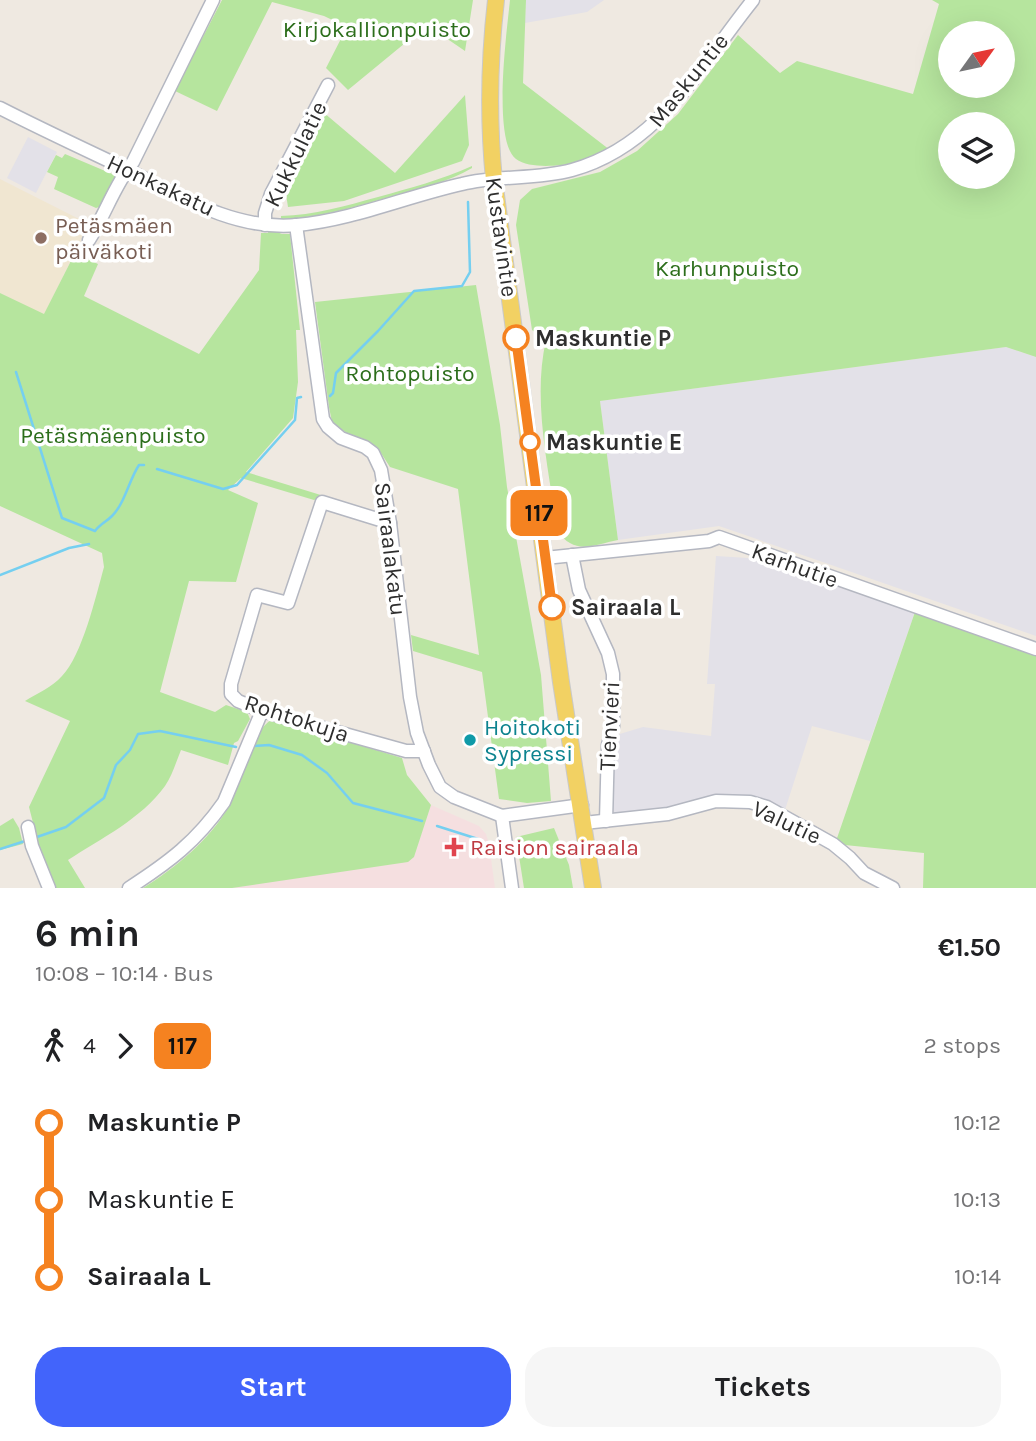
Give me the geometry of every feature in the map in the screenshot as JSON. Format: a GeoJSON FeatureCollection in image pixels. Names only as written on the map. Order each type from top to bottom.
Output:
{"type":"FeatureCollection","features":[{"type":"Feature","properties":{"kind":"main road","name":"Kustavintie"},"geometry":{"type":"LineString","coordinates":[[496,0],[490,55],[489,100],[494,180],[561,682],[593,888]]}},
{"type":"Feature","properties":{"kind":"street"},"geometry":{"type":"LineString","coordinates":[[89,240],[133,162],[213,0]]}},
{"type":"Feature","properties":{"kind":"street","name":"Maskuntie"},"geometry":{"type":"LineString","coordinates":[[494,180],[569,171],[592,164],[632,144],[653,126],[681,95],[753,0]]}},
{"type":"Feature","properties":{"kind":"street","name":"Kukkulatie"},"geometry":{"type":"LineString","coordinates":[[265,225],[265,213],[271,194],[328,85]]}},
{"type":"Feature","properties":{"kind":"street","name":"Honkakatu"},"geometry":{"type":"LineString","coordinates":[[0,108],[210,210],[265,225],[296,225],[350,214],[464,183],[494,180]]}},
{"type":"Feature","properties":{"kind":"street","name":"Sairaalakatu"},"geometry":{"type":"LineString","coordinates":[[296,225],[323,419],[334,433],[365,447],[378,461],[384,481],[410,697],[424,751],[435,778],[445,792],[502,816]]}},
{"type":"Feature","properties":{"kind":"street","name":"Rohtokuja"},"geometry":{"type":"LineString","coordinates":[[390,523],[322,502],[288,603],[257,595],[230,684],[231,694],[238,701],[262,711],[406,751],[424,751]]}},
{"type":"Feature","properties":{"kind":"street","name":"Karhutie"},"geometry":{"type":"LineString","coordinates":[[545,558],[709,541],[719,537],[1036,649]]}},
{"type":"Feature","properties":{"kind":"street","name":"Tienvieri"},"geometry":{"type":"LineString","coordinates":[[572,555],[579,590],[607,653],[613,674],[613,727],[608,745],[606,821]]}},
{"type":"Feature","properties":{"kind":"street"},"geometry":{"type":"LineString","coordinates":[[129,888],[181,853],[216,813],[224,802],[262,711]]}},
{"type":"Feature","properties":{"kind":"street","name":"Valutie"},"geometry":{"type":"LineString","coordinates":[[584,822],[668,814],[716,801],[750,802],[767,807],[833,844],[864,873],[893,888]]}},
{"type":"Feature","properties":{"kind":"street"},"geometry":{"type":"LineString","coordinates":[[512,888],[502,816],[582,805]]}},
{"type":"Feature","properties":{"kind":"street"},"geometry":{"type":"LineString","coordinates":[[28,827],[32,846],[49,888]]}},
{"type":"Feature","properties":{"kind":"shaded area"},"geometry":{"type":"Polygon","coordinates":[[[526,0],[604,0],[587,12],[525,23],[526,0]]]}},
{"type":"Feature","properties":{"kind":"shaded area"},"geometry":{"type":"Polygon","coordinates":[[[28,137],[57,152],[36,193],[7,178],[28,137]]]}},
{"type":"Feature","properties":{"kind":"shaded area","name":"Petäsmäen päiväkoti"},"geometry":{"type":"Polygon","coordinates":[[[0,179],[89,224],[44,315],[0,293],[0,179]]]}},
{"type":"Feature","properties":{"kind":"shaded area"},"geometry":{"type":"Polygon","coordinates":[[[1006,347],[1036,357],[1036,636],[719,526],[618,540],[600,401],[1006,347]]]}},
{"type":"Feature","properties":{"kind":"shaded area"},"geometry":{"type":"Polygon","coordinates":[[[716,556],[748,558],[915,612],[870,741],[812,726],[784,813],[748,798],[601,817],[603,739],[643,727],[711,736],[715,684],[707,684],[716,556]]]}},
{"type":"Feature","properties":{"kind":"shaded area","name":"Raision sairaala"},"geometry":{"type":"Polygon","coordinates":[[[431,805],[479,826],[486,834],[495,888],[232,888],[414,857],[431,805]]]}},
{"type":"Feature","properties":{"kind":"green space","name":"Kirjokallionpuisto"},"geometry":{"type":"Polygon","coordinates":[[[222,0],[473,0],[465,51],[427,25],[348,90],[326,68],[347,27],[324,16],[272,2],[217,111],[175,91],[222,0]]]}},
{"type":"Feature","properties":{"kind":"green space"},"geometry":{"type":"Polygon","coordinates":[[[510,0],[526,0],[523,83],[610,150],[579,162],[561,165],[529,164],[516,159],[509,148],[503,109],[504,59],[510,0]]]}},
{"type":"Feature","properties":{"kind":"green space","name":"Karhunpuisto"},"geometry":{"type":"Polygon","coordinates":[[[932,0],[1036,0],[1036,357],[1006,347],[600,401],[618,540],[584,547],[563,538],[557,530],[541,411],[542,363],[546,340],[532,330],[516,225],[520,200],[532,189],[600,172],[637,151],[678,114],[738,35],[780,73],[797,61],[913,94],[939,4],[932,0]]]}},
{"type":"Feature","properties":{"kind":"green space"},"geometry":{"type":"Polygon","coordinates":[[[465,95],[469,145],[462,161],[344,201],[288,207],[286,194],[323,112],[395,173],[465,95]]]}},
{"type":"Feature","properties":{"kind":"green space"},"geometry":{"type":"Polygon","coordinates":[[[65,154],[117,176],[102,206],[96,208],[54,189],[58,177],[47,172],[56,155],[62,158],[65,154]]]}},
{"type":"Feature","properties":{"kind":"green space"},"geometry":{"type":"Polygon","coordinates":[[[472,166],[444,181],[394,196],[324,214],[281,219],[281,216],[342,207],[437,180],[472,166]]]}},
{"type":"Feature","properties":{"kind":"green space","name":"Petäsmäenpuisto"},"geometry":{"type":"Polygon","coordinates":[[[269,229],[290,234],[300,330],[296,330],[298,382],[293,418],[246,472],[324,496],[314,500],[241,478],[228,490],[258,503],[236,582],[189,581],[160,692],[215,712],[226,705],[247,712],[250,719],[238,741],[234,743],[228,765],[181,750],[172,773],[155,798],[120,827],[68,860],[85,888],[54,888],[41,854],[29,807],[70,721],[25,701],[54,683],[69,667],[88,625],[104,567],[102,553],[0,506],[0,293],[44,314],[75,253],[98,264],[84,296],[199,354],[259,270],[261,233],[268,233],[269,229]]]}},
{"type":"Feature","properties":{"kind":"green space","name":"Rohtopuisto"},"geometry":{"type":"Polygon","coordinates":[[[476,285],[500,425],[507,487],[541,675],[551,801],[527,803],[499,799],[482,672],[413,651],[411,635],[479,655],[458,489],[390,467],[377,447],[348,434],[332,422],[329,407],[315,302],[476,285]]]}},
{"type":"Feature","properties":{"kind":"green space"},"geometry":{"type":"Polygon","coordinates":[[[915,612],[1036,655],[1036,888],[923,888],[924,853],[835,844],[915,612]]]}},
{"type":"Feature","properties":{"kind":"green space"},"geometry":{"type":"Polygon","coordinates":[[[271,720],[402,758],[407,775],[431,805],[414,857],[408,862],[232,888],[143,888],[191,852],[212,830],[234,797],[257,736],[271,720]]]}},
{"type":"Feature","properties":{"kind":"green space"},"geometry":{"type":"Polygon","coordinates":[[[13,818],[23,844],[0,850],[0,826],[13,818]]]}},
{"type":"Feature","properties":{"kind":"green space"},"geometry":{"type":"Polygon","coordinates":[[[554,828],[569,865],[573,888],[524,888],[516,837],[554,828]]]}},
{"type":"Feature","properties":{"kind":"waterway"},"geometry":{"type":"LineString","coordinates":[[330,396],[333,393],[336,373],[414,291],[462,286],[470,272],[468,202]]}},
{"type":"Feature","properties":{"kind":"waterway"},"geometry":{"type":"LineString","coordinates":[[16,372],[62,518],[95,531],[116,511],[139,465],[144,465]]}},
{"type":"Feature","properties":{"kind":"waterway"},"geometry":{"type":"LineString","coordinates":[[157,469],[223,489],[237,485],[295,420],[297,398],[301,397]]}},
{"type":"Feature","properties":{"kind":"waterway"},"geometry":{"type":"LineString","coordinates":[[0,575],[69,548],[89,544]]}},
{"type":"Feature","properties":{"kind":"waterway"},"geometry":{"type":"LineString","coordinates":[[34,838],[66,827],[104,798],[116,765],[130,750],[138,734],[160,731],[236,747]]}},
{"type":"Feature","properties":{"kind":"waterway"},"geometry":{"type":"LineString","coordinates":[[252,746],[269,745],[302,755],[327,773],[353,803],[422,821]]}},
{"type":"Feature","properties":{"kind":"waterway"},"geometry":{"type":"LineString","coordinates":[[437,826],[478,839]]}},
{"type":"Feature","properties":{"kind":"waterway"},"geometry":{"type":"LineString","coordinates":[[0,849],[28,840]]}},
{"type":"Feature","properties":{"kind":"bus line","name":"117"},"geometry":{"type":"LineString","coordinates":[[516,338],[552,607]]}},
{"type":"Feature","properties":{"kind":"place","name":"Petäsmäen päiväkoti"},"geometry":{"type":"Point","coordinates":[41,238]}},
{"type":"Feature","properties":{"kind":"place","name":"Maskuntie P"},"geometry":{"type":"Point","coordinates":[516,338]}},
{"type":"Feature","properties":{"kind":"place","name":"Maskuntie E"},"geometry":{"type":"Point","coordinates":[530,442]}},
{"type":"Feature","properties":{"kind":"place","name":"Sairaala L"},"geometry":{"type":"Point","coordinates":[552,607]}},
{"type":"Feature","properties":{"kind":"place","name":"Hoitokoti Sypressi"},"geometry":{"type":"Point","coordinates":[470,740]}},
{"type":"Feature","properties":{"kind":"place","name":"Raision sairaala"},"geometry":{"type":"Point","coordinates":[454,847]}}]}
